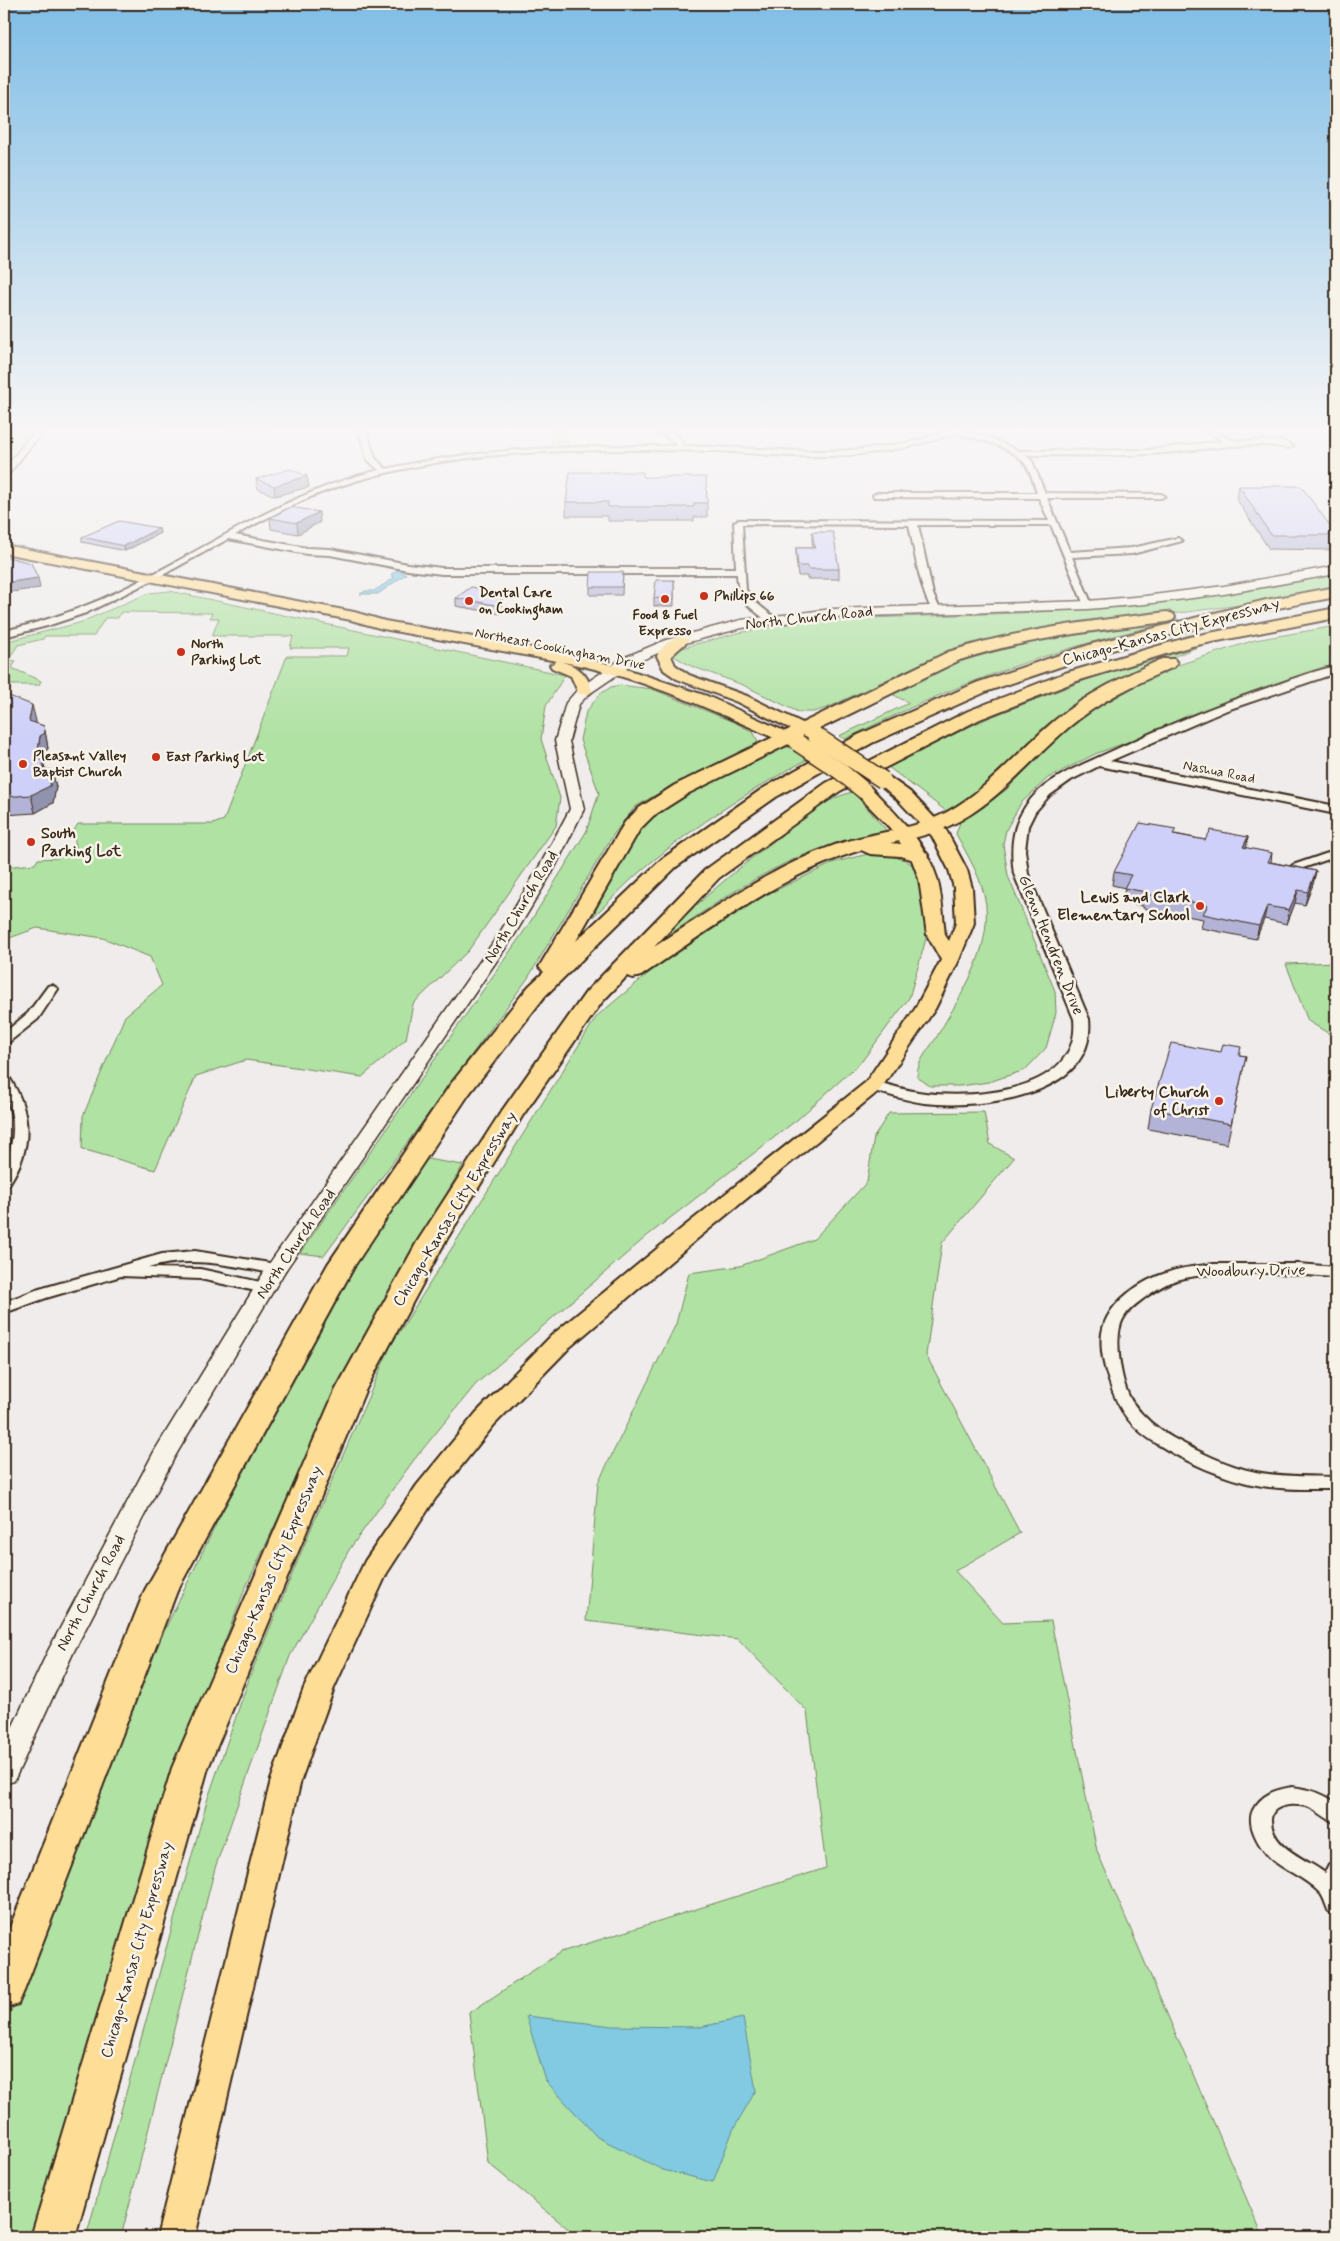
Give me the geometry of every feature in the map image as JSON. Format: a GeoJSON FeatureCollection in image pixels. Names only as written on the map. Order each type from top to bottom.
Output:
{"type":"FeatureCollection","features":[{"type":"Feature","properties":{"kind":"highway","name":"Chicago-Kansas City Expressway"},"geometry":{"type":"LineString","coordinates":[[4,1991],[161,1590],[342,1264],[459,1090],[537,991],[669,863],[769,793],[865,740],[991,684],[1098,648],[1266,605],[1336,592]]}},
{"type":"Feature","properties":{"kind":"highway"},"geometry":{"type":"LineString","coordinates":[[537,991],[615,852],[632,826],[646,812],[682,789],[802,736],[954,656],[991,644],[1058,630],[1266,605]]}},
{"type":"Feature","properties":{"kind":"highway","name":"Chicago-Kansas City Expressway"},"geometry":{"type":"LineString","coordinates":[[53,2237],[190,1768],[350,1391],[431,1242],[511,1115],[594,997],[712,874],[833,788],[974,715],[1071,677],[1189,642],[1336,613]]}},
{"type":"Feature","properties":{"kind":"highway"},"geometry":{"type":"LineString","coordinates":[[594,997],[742,899],[829,854],[952,818],[997,788],[1050,734],[1076,712],[1138,675],[1208,647],[1278,624]]}},
{"type":"Feature","properties":{"kind":"highway"},"geometry":{"type":"LineString","coordinates":[[843,850],[886,848],[901,850],[918,856]]}},
{"type":"Feature","properties":{"kind":"main road","name":"Northeast Cookingham Drive"},"geometry":{"type":"LineString","coordinates":[[4,543],[135,570],[153,578]]}},
{"type":"Feature","properties":{"kind":"main road","name":"Northeast Cookingham Drive"},"geometry":{"type":"LineString","coordinates":[[4,549],[354,616],[395,619],[479,632],[621,665],[682,676],[742,698],[802,736],[883,780],[904,796],[931,825],[948,848],[964,888],[965,923],[950,960],[925,1009],[873,1086],[561,1341],[485,1419],[426,1492],[375,1569],[319,1688],[286,1780],[176,2237]]}},
{"type":"Feature","properties":{"kind":"main road","name":"North Church Road"},"geometry":{"type":"LineString","coordinates":[[4,1773],[61,1651],[164,1456],[276,1269],[507,934],[546,869],[577,809],[562,741],[573,703],[584,691],[621,665],[682,640],[741,624],[833,613],[1088,605],[1178,596],[1336,570]]}},
{"type":"Feature","properties":{"kind":"main road","name":"Northeast Cookingham Drive"},"geometry":{"type":"LineString","coordinates":[[354,616],[383,625],[499,647],[621,665],[702,699],[802,736],[878,803],[918,856],[928,879],[936,935],[950,960]]}},
{"type":"Feature","properties":{"kind":"main road"},"geometry":{"type":"LineString","coordinates":[[682,640],[672,645],[664,656],[668,667],[682,676]]}},
{"type":"Feature","properties":{"kind":"main road"},"geometry":{"type":"LineString","coordinates":[[499,647],[574,671],[582,677],[584,691]]}},
{"type":"Feature","properties":{"kind":"street"},"geometry":{"type":"LineString","coordinates":[[4,634],[55,622],[106,601],[153,578],[237,531],[317,546],[330,552]]}},
{"type":"Feature","properties":{"kind":"street"},"geometry":{"type":"LineString","coordinates":[[739,531],[741,582],[745,597],[772,620]]}},
{"type":"Feature","properties":{"kind":"street"},"geometry":{"type":"LineString","coordinates":[[915,531],[929,594],[936,609]]}},
{"type":"Feature","properties":{"kind":"street"},"geometry":{"type":"LineString","coordinates":[[1057,531],[1088,605]]}},
{"type":"Feature","properties":{"kind":"street"},"geometry":{"type":"LineString","coordinates":[[227,536],[307,551],[330,552],[408,567],[442,571],[741,571]]}},
{"type":"Feature","properties":{"kind":"street"},"geometry":{"type":"LineString","coordinates":[[1068,555],[1132,551],[1178,541]]}},
{"type":"Feature","properties":{"kind":"street","name":"Glenn Hendren Drive"},"geometry":{"type":"LineString","coordinates":[[873,1086],[922,1098],[952,1101],[986,1099],[1027,1090],[1049,1079],[1066,1066],[1082,1036],[1082,1013],[1022,874],[1017,856],[1018,840],[1028,812],[1037,801],[1060,783],[1097,762],[1185,721],[1336,669]]}},
{"type":"Feature","properties":{"kind":"street","name":"Nashua Road"},"geometry":{"type":"LineString","coordinates":[[1097,762],[1336,810]]}},
{"type":"Feature","properties":{"kind":"street"},"geometry":{"type":"LineString","coordinates":[[1297,867],[1328,856],[1336,857]]}},
{"type":"Feature","properties":{"kind":"street"},"geometry":{"type":"LineString","coordinates":[[4,1039],[33,1016],[52,989]]}},
{"type":"Feature","properties":{"kind":"street"},"geometry":{"type":"LineString","coordinates":[[4,1080],[18,1104],[21,1133],[18,1150],[4,1181]]}},
{"type":"Feature","properties":{"kind":"street"},"geometry":{"type":"LineString","coordinates":[[4,1308],[139,1263],[168,1256],[195,1256],[229,1260],[276,1269]]}},
{"type":"Feature","properties":{"kind":"street","name":"Woodbury Drive"},"geometry":{"type":"LineString","coordinates":[[1336,1272],[1299,1269],[1214,1269],[1175,1275],[1156,1282],[1128,1302],[1116,1316],[1110,1333],[1112,1367],[1124,1403],[1143,1425],[1165,1441],[1208,1463],[1256,1479],[1336,1483]]}},
{"type":"Feature","properties":{"kind":"street"},"geometry":{"type":"LineString","coordinates":[[115,1272],[200,1274],[265,1288]]}},
{"type":"Feature","properties":{"kind":"street"},"geometry":{"type":"LineString","coordinates":[[1334,1888],[1278,1853],[1268,1842],[1262,1830],[1262,1818],[1266,1808],[1274,1800],[1285,1796],[1298,1795],[1324,1804],[1336,1814]]}},
{"type":"Feature","properties":{"kind":"green space"},"geometry":{"type":"Polygon","coordinates":[[[1336,573],[1336,588],[1240,605],[1134,619],[982,643],[928,660],[827,708],[813,712],[798,712],[743,685],[691,666],[672,655],[677,650],[692,645],[738,633],[810,620],[1021,613],[1121,607],[1204,596],[1336,573]]]}},
{"type":"Feature","properties":{"kind":"green space"},"geometry":{"type":"Polygon","coordinates":[[[170,591],[565,675],[546,706],[541,739],[560,798],[556,826],[468,951],[413,1004],[406,1039],[362,1077],[246,1060],[196,1076],[155,1170],[82,1149],[83,1116],[125,1016],[162,985],[150,957],[103,938],[37,928],[4,940],[4,867],[35,864],[38,859],[58,858],[77,850],[73,832],[78,824],[213,824],[224,820],[287,656],[347,656],[349,648],[290,648],[293,636],[212,636],[219,618],[210,618],[212,613],[121,612],[118,618],[105,618],[94,636],[45,636],[43,639],[18,645],[8,660],[16,661],[12,668],[41,681],[39,685],[4,685],[4,642],[79,623],[149,593],[170,591]]]}},
{"type":"Feature","properties":{"kind":"green space"},"geometry":{"type":"Polygon","coordinates":[[[1179,620],[1099,640],[1019,665],[905,710],[845,739],[839,736],[909,703],[892,694],[970,655],[1026,639],[1179,620]]]}},
{"type":"Feature","properties":{"kind":"green space"},"geometry":{"type":"Polygon","coordinates":[[[1336,626],[1336,665],[1095,754],[1048,778],[1021,803],[1006,830],[1003,844],[1008,876],[1055,991],[1056,1013],[1046,1048],[1025,1070],[989,1082],[960,1086],[930,1086],[917,1077],[922,1059],[957,1003],[973,972],[984,940],[986,905],[982,886],[956,834],[960,822],[1006,790],[1057,739],[1091,711],[1169,668],[1255,640],[1336,626]]]}},
{"type":"Feature","properties":{"kind":"green space"},"geometry":{"type":"Polygon","coordinates":[[[1200,646],[1138,671],[1095,693],[1050,722],[966,802],[946,811],[887,766],[988,718],[1091,678],[1200,646]]]}},
{"type":"Feature","properties":{"kind":"green space"},"geometry":{"type":"Polygon","coordinates":[[[620,685],[652,689],[736,723],[753,732],[758,741],[752,748],[676,783],[635,807],[613,835],[528,978],[324,1256],[300,1253],[527,927],[586,832],[599,793],[580,740],[586,712],[600,694],[611,687],[620,685]]]}},
{"type":"Feature","properties":{"kind":"green space"},"geometry":{"type":"Polygon","coordinates":[[[781,747],[789,747],[808,759],[767,782],[706,821],[642,870],[593,917],[613,869],[631,836],[647,819],[686,794],[781,747]]]}},
{"type":"Feature","properties":{"kind":"green space"},"geometry":{"type":"Polygon","coordinates":[[[853,792],[887,831],[825,848],[771,870],[661,940],[718,886],[814,810],[833,799],[853,792]]]}},
{"type":"Feature","properties":{"kind":"green space"},"geometry":{"type":"Polygon","coordinates":[[[868,854],[887,855],[905,860],[914,866],[921,886],[926,939],[909,998],[862,1061],[798,1119],[647,1236],[476,1384],[413,1461],[349,1550],[290,1656],[215,1868],[121,2237],[86,2237],[207,1801],[250,1676],[310,1531],[390,1347],[597,1016],[663,961],[766,895],[835,862],[868,854]]]}},
{"type":"Feature","properties":{"kind":"green space"},"geometry":{"type":"Polygon","coordinates":[[[1336,962],[1336,1038],[1308,1021],[1286,964],[1336,962]]]}},
{"type":"Feature","properties":{"kind":"green space"},"geometry":{"type":"Polygon","coordinates":[[[984,1112],[990,1144],[1014,1158],[942,1243],[926,1355],[1020,1533],[955,1571],[1003,1623],[1051,1621],[1097,1851],[1263,2237],[578,2237],[488,2163],[469,2013],[561,1952],[826,1868],[807,1711],[738,1639],[586,1621],[598,1483],[676,1324],[689,1273],[740,1266],[814,1239],[867,1182],[874,1137],[889,1113],[984,1112]]]}},
{"type":"Feature","properties":{"kind":"green space"},"geometry":{"type":"Polygon","coordinates":[[[427,1159],[463,1165],[360,1344],[244,1591],[170,1784],[36,2237],[4,2237],[4,2031],[44,1916],[117,1737],[167,1625],[221,1514],[357,1264],[427,1159]]]}},
{"type":"Feature","properties":{"kind":"water"},"geometry":{"type":"Polygon","coordinates":[[[399,570],[406,574],[378,594],[360,594],[365,591],[374,591],[394,578],[391,574],[399,570]]]}},
{"type":"Feature","properties":{"kind":"water"},"geometry":{"type":"Polygon","coordinates":[[[526,2016],[613,2026],[700,2027],[743,2018],[756,2090],[733,2130],[713,2182],[663,2170],[597,2137],[546,2081],[526,2016]]]}},
{"type":"Feature","properties":{"kind":"building"},"geometry":{"type":"Polygon","coordinates":[[[97,531],[154,531],[124,546],[82,537],[97,531]]]}},
{"type":"Feature","properties":{"kind":"building"},"geometry":{"type":"Polygon","coordinates":[[[1268,531],[1334,531],[1336,534],[1336,535],[1271,535],[1268,531]]]}},
{"type":"Feature","properties":{"kind":"building"},"geometry":{"type":"Polygon","coordinates":[[[812,532],[833,532],[839,569],[808,569],[807,566],[798,566],[796,548],[815,548],[812,532]]]}},
{"type":"Feature","properties":{"kind":"building"},"geometry":{"type":"Polygon","coordinates":[[[4,556],[31,563],[38,578],[4,583],[4,556]]]}},
{"type":"Feature","properties":{"kind":"building"},"geometry":{"type":"Polygon","coordinates":[[[591,572],[623,572],[622,587],[590,587],[591,572]]]}},
{"type":"Feature","properties":{"kind":"building"},"geometry":{"type":"Polygon","coordinates":[[[656,580],[674,580],[674,599],[654,598],[656,580]]]}},
{"type":"Feature","properties":{"kind":"building"},"geometry":{"type":"Polygon","coordinates":[[[471,587],[501,593],[500,606],[456,598],[471,587]]]}},
{"type":"Feature","properties":{"kind":"building","name":"Pleasant Valley Baptist Church"},"geometry":{"type":"Polygon","coordinates":[[[4,694],[32,705],[29,721],[44,726],[45,733],[40,736],[37,758],[43,761],[43,770],[52,770],[50,786],[31,795],[4,797],[4,694]]]}},
{"type":"Feature","properties":{"kind":"building","name":"Lewis and Clark Elementary School"},"geometry":{"type":"Polygon","coordinates":[[[1140,823],[1176,829],[1173,834],[1205,840],[1211,830],[1248,837],[1243,847],[1272,853],[1268,862],[1316,871],[1308,892],[1298,890],[1289,910],[1267,906],[1259,926],[1203,914],[1208,905],[1145,894],[1146,892],[1124,888],[1131,875],[1114,872],[1140,823]]]}},
{"type":"Feature","properties":{"kind":"building"},"geometry":{"type":"Polygon","coordinates":[[[1171,1043],[1221,1052],[1223,1044],[1241,1047],[1239,1055],[1246,1056],[1231,1124],[1151,1109],[1171,1043]]]}},
{"type":"Feature","properties":{"kind":"place","name":"Phillips 66"},"geometry":{"type":"Point","coordinates":[704,596]}},
{"type":"Feature","properties":{"kind":"place","name":"Food & Fuel Expresso"},"geometry":{"type":"Point","coordinates":[665,599]}},
{"type":"Feature","properties":{"kind":"place","name":"Dental Care on Cookingham"},"geometry":{"type":"Point","coordinates":[469,601]}},
{"type":"Feature","properties":{"kind":"place","name":"North Parking Lot"},"geometry":{"type":"Point","coordinates":[181,652]}},
{"type":"Feature","properties":{"kind":"place","name":"East Parking Lot"},"geometry":{"type":"Point","coordinates":[156,757]}},
{"type":"Feature","properties":{"kind":"place","name":"Pleasant Valley Baptist Church"},"geometry":{"type":"Point","coordinates":[23,764]}},
{"type":"Feature","properties":{"kind":"place","name":"South Parking Lot"},"geometry":{"type":"Point","coordinates":[31,842]}},
{"type":"Feature","properties":{"kind":"place","name":"Lewis and Clark Elementary School"},"geometry":{"type":"Point","coordinates":[1200,906]}},
{"type":"Feature","properties":{"kind":"place","name":"Liberty Church of Christ"},"geometry":{"type":"Point","coordinates":[1219,1101]}}]}
